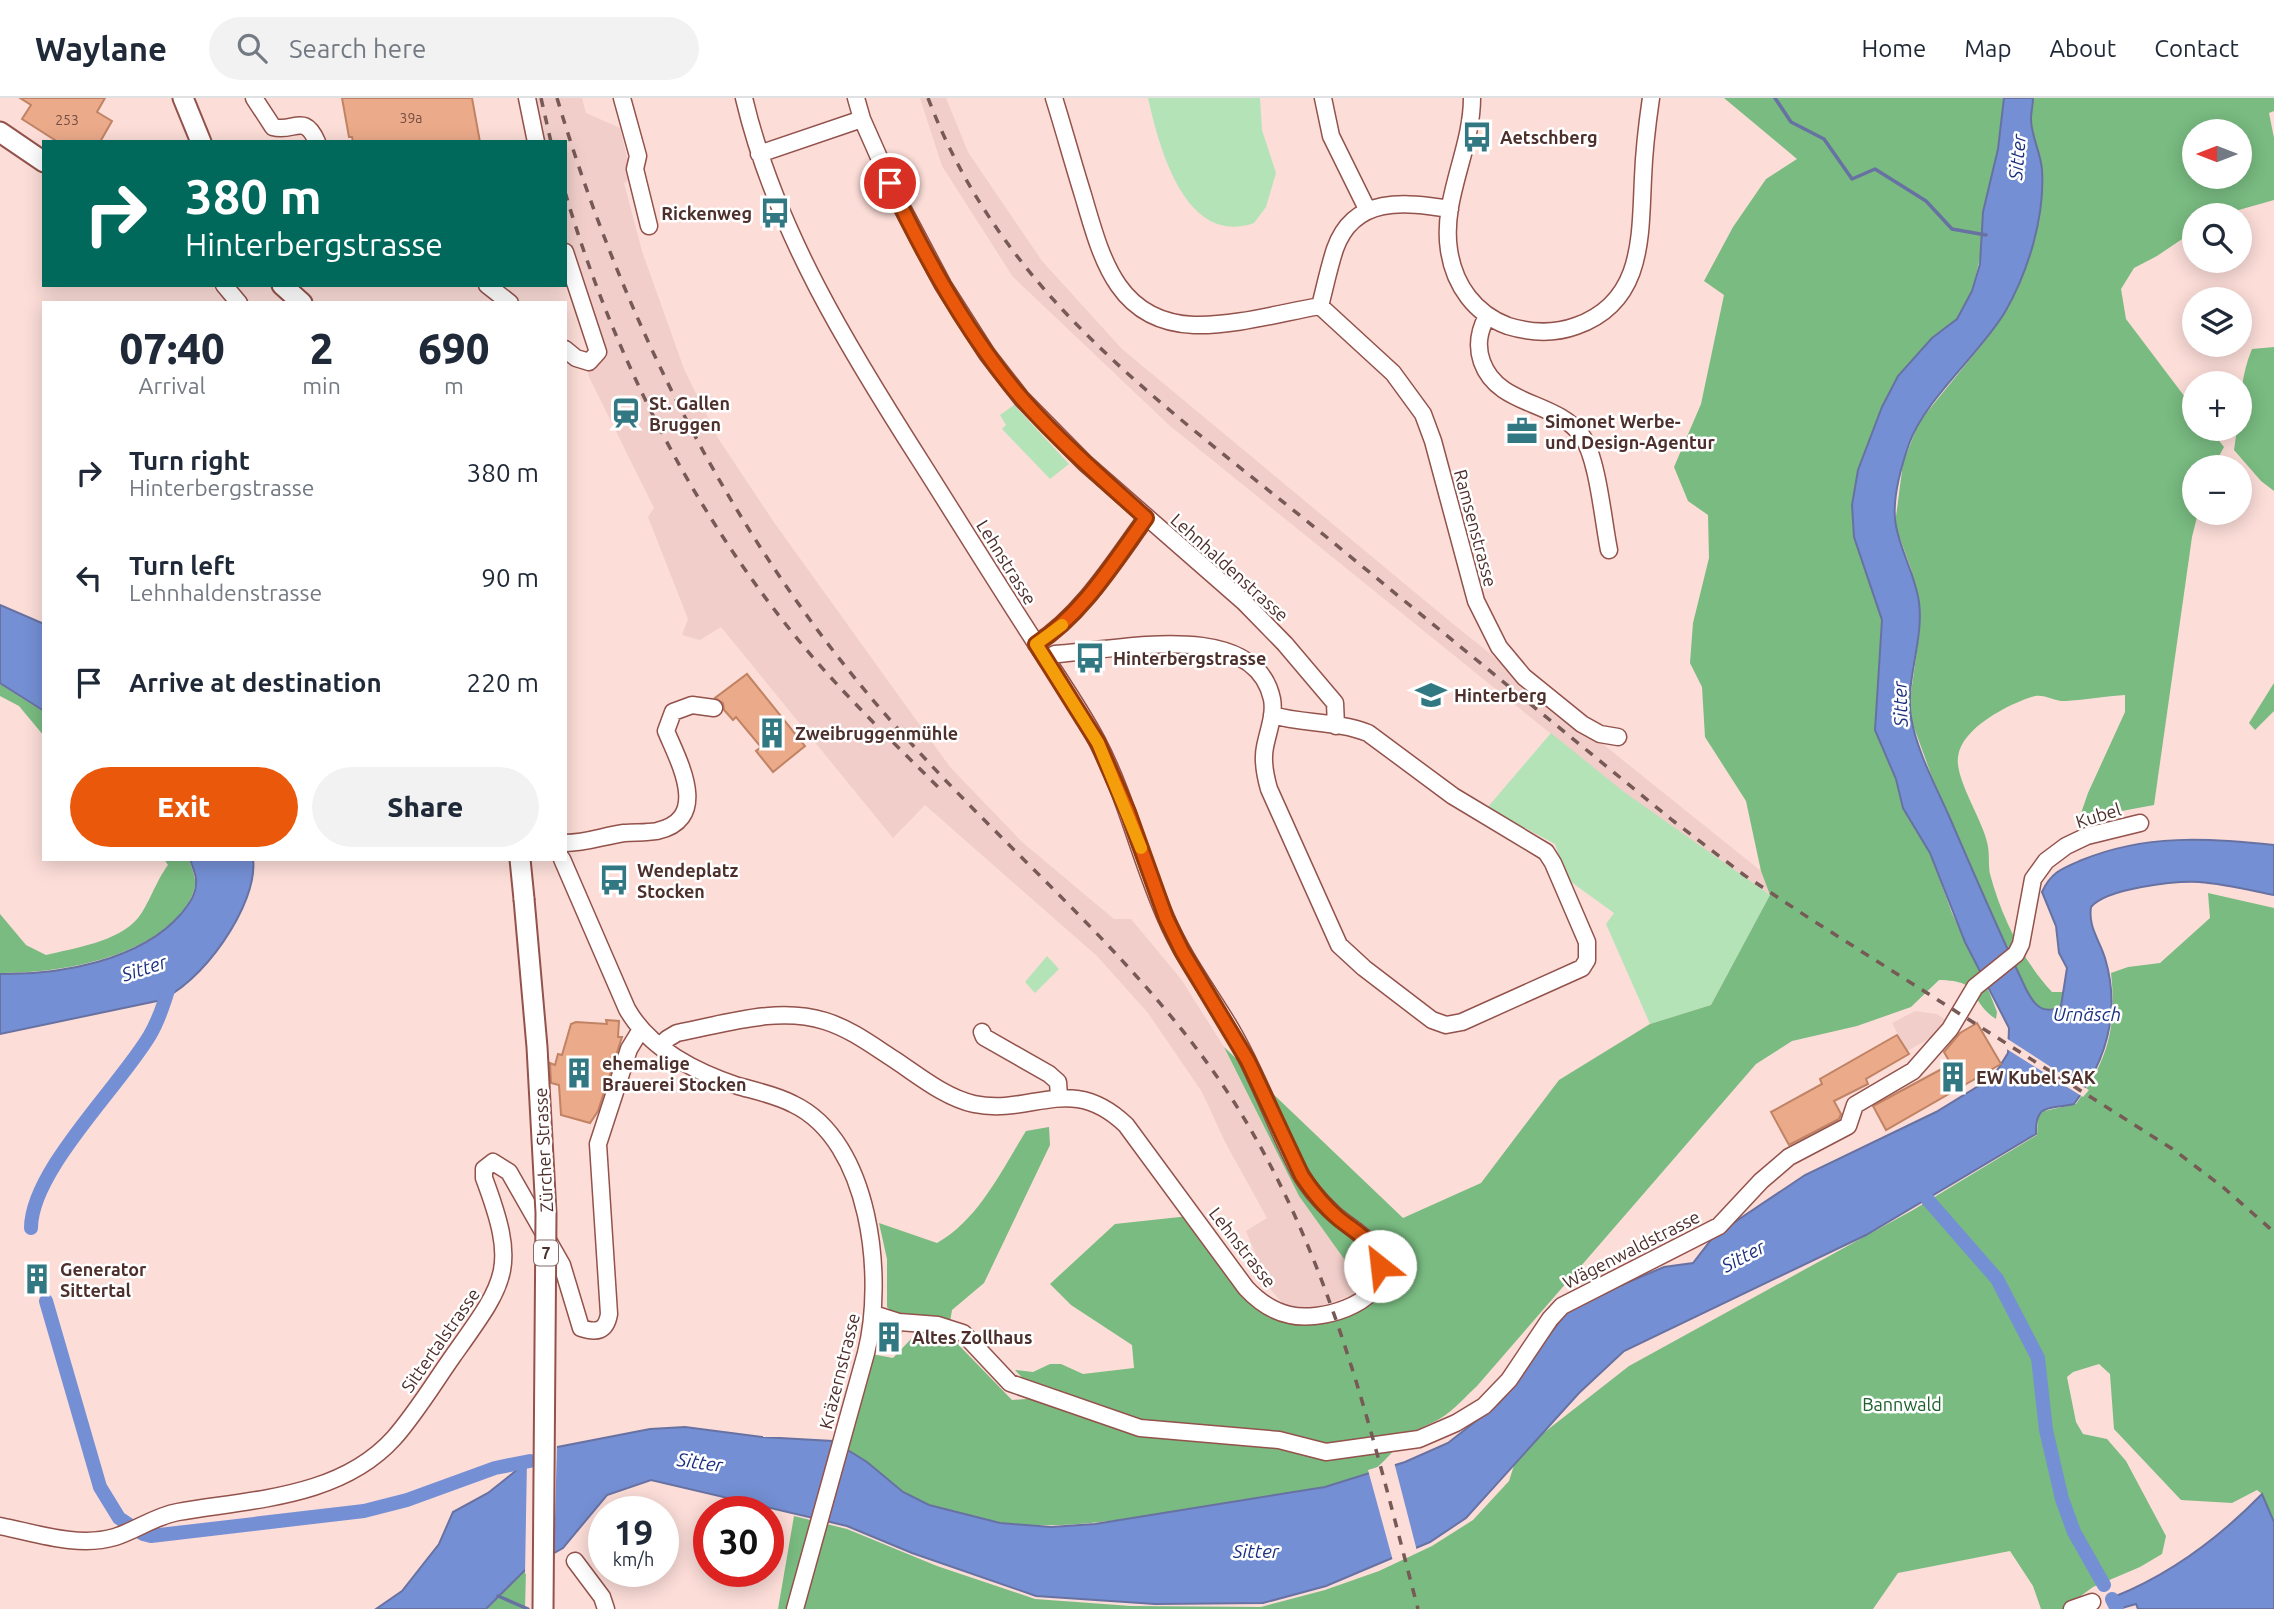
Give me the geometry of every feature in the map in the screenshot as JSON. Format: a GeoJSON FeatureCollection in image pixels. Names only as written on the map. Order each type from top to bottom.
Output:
{"type":"FeatureCollection","features":[{"type":"Feature","properties":{"kind":"main road"},"geometry":{"type":"LineString","coordinates":[[183,98],[202,140]]}},
{"type":"Feature","properties":{"kind":"main road"},"geometry":{"type":"LineString","coordinates":[[0,132],[42,161]]}},
{"type":"Feature","properties":{"kind":"main road"},"geometry":{"type":"LineString","coordinates":[[284,287],[300,301]]}},
{"type":"Feature","properties":{"kind":"main road"},"geometry":{"type":"LineString","coordinates":[[301,287],[314,301]]}},
{"type":"Feature","properties":{"kind":"main road","name":"Zürcher Strasse"},"geometry":{"type":"LineString","coordinates":[[520,861],[537,1047],[546,1213],[542,1609]]}},
{"type":"Feature","properties":{"kind":"street"},"geometry":{"type":"LineString","coordinates":[[254,98],[273,127],[282,129],[300,124],[306,126],[316,140]]}},
{"type":"Feature","properties":{"kind":"street"},"geometry":{"type":"LineString","coordinates":[[527,98],[536,140]]}},
{"type":"Feature","properties":{"kind":"street"},"geometry":{"type":"LineString","coordinates":[[622,98],[638,156],[635,169],[649,226]]}},
{"type":"Feature","properties":{"kind":"street","name":"Lehnstrasse"},"geometry":{"type":"LineString","coordinates":[[662,1046],[677,1033],[766,1016],[800,1015],[826,1021],[854,1034],[964,1101],[1001,1105],[1059,1097],[1081,1099],[1106,1109],[1126,1125],[1246,1288],[1265,1305],[1286,1315],[1311,1316],[1363,1301],[1378,1285],[1380,1266],[1375,1249],[1322,1202],[1302,1176],[1248,1061],[1182,951],[1166,918],[1128,812],[1098,743],[872,385],[789,228],[759,154],[744,98]]}},
{"type":"Feature","properties":{"kind":"street","name":"Lehnhaldenstrasse"},"geometry":{"type":"LineString","coordinates":[[856,98],[887,178],[962,317],[987,354],[1050,430],[1146,518],[1244,602],[1285,644],[1335,703],[1336,726]]}},
{"type":"Feature","properties":{"kind":"street"},"geometry":{"type":"LineString","coordinates":[[1054,98],[1103,258],[1111,276],[1130,301],[1155,316],[1172,322],[1194,325],[1320,306],[1339,239],[1367,209],[1403,203],[1450,209]]}},
{"type":"Feature","properties":{"kind":"street"},"geometry":{"type":"LineString","coordinates":[[1323,98],[1332,136],[1367,209]]}},
{"type":"Feature","properties":{"kind":"street"},"geometry":{"type":"LineString","coordinates":[[1472,98],[1469,132],[1450,209],[1447,236],[1454,271],[1471,301],[1488,316],[1525,331],[1559,331],[1598,315],[1618,297],[1631,276],[1638,254],[1644,148],[1651,98]]}},
{"type":"Feature","properties":{"kind":"street"},"geometry":{"type":"LineString","coordinates":[[759,154],[862,119]]}},
{"type":"Feature","properties":{"kind":"street"},"geometry":{"type":"LineString","coordinates":[[567,259],[598,352],[589,362],[576,358],[567,351]]}},
{"type":"Feature","properties":{"kind":"street"},"geometry":{"type":"LineString","coordinates":[[226,287],[237,301]]}},
{"type":"Feature","properties":{"kind":"street"},"geometry":{"type":"LineString","coordinates":[[490,287],[507,301]]}},
{"type":"Feature","properties":{"kind":"street","name":"Ramsenstrasse"},"geometry":{"type":"LineString","coordinates":[[1320,306],[1393,373],[1423,414],[1433,441],[1476,601],[1499,647],[1524,677],[1583,724],[1600,733],[1618,737]]}},
{"type":"Feature","properties":{"kind":"street"},"geometry":{"type":"LineString","coordinates":[[1488,316],[1481,330],[1478,348],[1491,379],[1508,393],[1559,415],[1572,424],[1587,445],[1609,550]]}},
{"type":"Feature","properties":{"kind":"street"},"geometry":{"type":"LineString","coordinates":[[1036,644],[1060,627],[1077,609],[1146,518]]}},
{"type":"Feature","properties":{"kind":"street"},"geometry":{"type":"LineString","coordinates":[[1046,659],[1055,654],[1194,645],[1219,648],[1244,659],[1259,673],[1269,690],[1272,715],[1264,750],[1265,775],[1330,929],[1351,958],[1432,1020],[1446,1024],[1462,1022],[1582,968],[1587,960],[1587,942],[1546,852],[1452,796],[1368,733],[1272,715]]}},
{"type":"Feature","properties":{"kind":"street"},"geometry":{"type":"LineString","coordinates":[[567,843],[591,842],[614,834],[657,831],[673,824],[683,814],[688,794],[687,783],[666,731],[673,712],[692,705],[714,708]]}},
{"type":"Feature","properties":{"kind":"street","name":"Kubel"},"geometry":{"type":"LineString","coordinates":[[1975,987],[2016,954],[2021,944],[2033,879],[2046,861],[2066,846],[2087,836],[2140,823]]}},
{"type":"Feature","properties":{"kind":"street","name":"Kräzernstrasse"},"geometry":{"type":"LineString","coordinates":[[563,861],[627,1009],[640,1031],[686,1063],[716,1077],[792,1103],[815,1117],[832,1136],[850,1170],[867,1222],[875,1269],[874,1314],[795,1609]]}},
{"type":"Feature","properties":{"kind":"street","name":"Wägenwaldstrasse"},"geometry":{"type":"LineString","coordinates":[[874,1314],[899,1322],[938,1325],[964,1333],[1010,1383],[1140,1428],[1279,1440],[1326,1452],[1419,1439],[1440,1432],[1484,1406],[1509,1380],[1550,1319],[1562,1306],[1719,1226],[1761,1181],[1789,1157],[1848,1126],[1855,1105],[1913,1070],[1950,1029],[1975,987]]}},
{"type":"Feature","properties":{"kind":"street","name":"Sittertalstrasse"},"geometry":{"type":"LineString","coordinates":[[0,1526],[79,1541],[105,1540],[175,1513],[280,1496],[314,1487],[370,1458],[393,1439],[494,1298],[501,1280],[504,1260],[503,1237],[484,1178],[487,1164],[498,1163],[509,1172],[562,1265],[581,1328],[594,1332],[604,1327],[609,1314],[598,1144],[629,1049],[640,1031]]}},
{"type":"Feature","properties":{"kind":"street"},"geometry":{"type":"LineString","coordinates":[[982,1032],[984,1037],[1049,1074],[1058,1082],[1059,1097]]}},
{"type":"Feature","properties":{"kind":"street"},"geometry":{"type":"LineString","coordinates":[[575,1561],[602,1597],[606,1609]]}},
{"type":"Feature","properties":{"kind":"street"},"geometry":{"type":"LineString","coordinates":[[2072,1609],[2092,1602]]}},
{"type":"Feature","properties":{"kind":"shaded area"},"geometry":{"type":"Polygon","coordinates":[[[527,98],[582,98],[586,113],[620,128],[632,178],[624,183],[642,251],[684,369],[718,438],[773,521],[950,767],[1022,842],[1114,919],[1131,919],[1181,979],[1224,1047],[1299,1196],[1367,1291],[1304,1311],[1287,1308],[1270,1289],[1246,1231],[1267,1218],[1225,1142],[1202,1092],[1148,1013],[1097,956],[925,805],[893,838],[721,627],[700,640],[682,635],[688,619],[648,517],[654,508],[588,375],[589,362],[598,352],[567,258],[567,140],[536,140],[527,98]]]}},
{"type":"Feature","properties":{"kind":"shaded area"},"geometry":{"type":"Polygon","coordinates":[[[920,98],[946,98],[968,152],[1042,261],[1122,349],[1447,619],[1761,871],[1770,895],[1623,792],[1169,425],[1013,277],[942,166],[920,98]]]}},
{"type":"Feature","properties":{"kind":"shaded area"},"geometry":{"type":"Polygon","coordinates":[[[1915,1011],[1937,1014],[1948,1022],[1940,1033],[1907,1051],[1892,1023],[1915,1011]]]}},
{"type":"Feature","properties":{"kind":"green space"},"geometry":{"type":"Polygon","coordinates":[[[1148,98],[1260,98],[1262,130],[1276,173],[1266,207],[1254,223],[1230,227],[1210,220],[1193,207],[1179,188],[1168,165],[1148,98]]]}},
{"type":"Feature","properties":{"kind":"green space"},"geometry":{"type":"Polygon","coordinates":[[[1724,98],[2274,98],[2274,111],[2269,113],[2274,138],[2274,200],[2252,206],[2252,203],[2182,203],[2182,239],[2134,268],[2121,289],[2126,319],[2182,393],[2182,441],[2219,441],[2224,447],[2220,455],[2182,455],[2182,525],[2195,525],[2154,805],[2079,819],[2125,712],[2125,695],[2066,701],[2039,696],[2025,699],[1988,718],[1977,727],[1961,746],[1958,757],[1961,776],[1987,842],[1990,874],[2000,906],[2023,952],[2041,980],[2052,992],[2065,992],[2063,1004],[2048,1010],[2033,1003],[1985,903],[1932,777],[1911,719],[1910,700],[1920,629],[1911,569],[1895,524],[1903,463],[1919,422],[2005,312],[2028,257],[1984,242],[1972,291],[1957,319],[1932,338],[1898,376],[1882,407],[1858,470],[1854,537],[1882,620],[1875,730],[1896,779],[1903,808],[1930,853],[1952,913],[1990,994],[1997,1012],[1996,1019],[1987,1012],[1969,988],[1953,981],[1939,980],[1911,1007],[1857,1026],[1792,1041],[1756,1064],[1477,1386],[1446,1415],[1409,1435],[1378,1467],[1366,1475],[1334,1486],[1300,1493],[1117,1520],[1041,1525],[1003,1523],[965,1516],[916,1499],[894,1485],[840,1445],[866,1353],[893,1358],[928,1321],[892,1312],[887,1307],[887,1259],[879,1223],[937,1243],[952,1233],[977,1208],[1026,1131],[1049,1127],[1050,1145],[984,1283],[952,1310],[948,1334],[1012,1400],[1041,1398],[1015,1370],[1033,1372],[1050,1364],[1061,1364],[1083,1374],[1134,1368],[1132,1345],[1071,1305],[1050,1284],[1115,1224],[1189,1216],[1256,1305],[1277,1321],[1320,1321],[1367,1291],[1299,1196],[1224,1047],[1403,1218],[1481,1183],[1559,1080],[1650,1024],[1711,1005],[1770,895],[1761,871],[1746,801],[1705,737],[1702,687],[1690,663],[1693,623],[1709,558],[1708,515],[1688,501],[1674,467],[1701,404],[1724,295],[1704,281],[1733,227],[1766,179],[1797,159],[1724,98]]]}},
{"type":"Feature","properties":{"kind":"green space"},"geometry":{"type":"Polygon","coordinates":[[[2274,347],[2274,491],[2252,471],[2252,455],[2238,455],[2234,450],[2235,441],[2252,441],[2252,371],[2245,371],[2249,357],[2252,357],[2252,349],[2274,347]]]}},
{"type":"Feature","properties":{"kind":"green space"},"geometry":{"type":"Polygon","coordinates":[[[1014,405],[1069,464],[1050,479],[1002,429],[1006,425],[1000,415],[1014,405]]]}},
{"type":"Feature","properties":{"kind":"green space"},"geometry":{"type":"Polygon","coordinates":[[[2274,683],[2274,711],[2255,730],[2249,723],[2274,683]]]}},
{"type":"Feature","properties":{"kind":"green space"},"geometry":{"type":"Polygon","coordinates":[[[0,684],[42,711],[42,734],[19,706],[0,696],[0,684]]]}},
{"type":"Feature","properties":{"kind":"green space"},"geometry":{"type":"Polygon","coordinates":[[[1551,733],[1624,792],[1770,895],[1711,1005],[1650,1024],[1606,924],[1614,913],[1567,879],[1555,844],[1487,808],[1551,733]]]}},
{"type":"Feature","properties":{"kind":"green space"},"geometry":{"type":"Polygon","coordinates":[[[165,861],[190,861],[195,877],[193,894],[180,914],[163,930],[143,943],[97,961],[47,970],[0,973],[0,914],[26,945],[46,955],[95,943],[119,933],[138,918],[168,865],[165,861]]]}},
{"type":"Feature","properties":{"kind":"green space","name":"Bannwald"},"geometry":{"type":"Polygon","coordinates":[[[2208,893],[2274,908],[2274,1522],[2262,1494],[2257,1490],[2232,1503],[2181,1500],[2114,1429],[2110,1374],[2099,1364],[2073,1372],[2067,1377],[2076,1422],[2083,1434],[2107,1439],[2126,1461],[2166,1536],[2162,1554],[2140,1567],[2093,1587],[2063,1609],[2041,1609],[2033,1586],[2010,1551],[1898,1573],[1873,1609],[778,1609],[782,1587],[784,1587],[794,1516],[847,1529],[937,1566],[1035,1599],[1131,1606],[1261,1607],[1325,1590],[1379,1571],[1432,1546],[1473,1520],[1509,1481],[1518,1453],[1629,1366],[1913,1210],[2037,1135],[2038,1116],[2044,1111],[2076,1104],[2096,1073],[2108,1042],[2113,1010],[2111,973],[2128,967],[2160,963],[2210,918],[2208,893]]]}},
{"type":"Feature","properties":{"kind":"green space"},"geometry":{"type":"Polygon","coordinates":[[[1047,956],[1059,969],[1035,993],[1025,982],[1047,956]]]}},
{"type":"Feature","properties":{"kind":"green space"},"geometry":{"type":"Polygon","coordinates":[[[526,1569],[525,1609],[487,1609],[526,1569]]]}},
{"type":"Feature","properties":{"kind":"water","name":"Sitter"},"geometry":{"type":"Polygon","coordinates":[[[2004,98],[2033,98],[2031,125],[2041,164],[2042,188],[2038,225],[2028,262],[2005,312],[1927,410],[1917,427],[1903,463],[1896,495],[1896,526],[1919,602],[1919,631],[1910,703],[1911,717],[1922,755],[2026,989],[2032,1000],[2044,1009],[2061,1006],[2067,968],[2059,953],[2056,926],[2042,892],[2058,872],[2106,852],[2153,842],[2201,840],[2274,845],[2274,895],[2209,883],[2174,883],[2126,890],[2099,900],[2091,907],[2093,927],[2110,978],[2111,1016],[2103,1053],[2074,1104],[2041,1112],[2036,1124],[2036,1134],[1866,1235],[1624,1351],[1579,1393],[1466,1518],[1430,1542],[1326,1586],[1263,1603],[1155,1604],[1036,1596],[912,1553],[847,1526],[784,1511],[784,1496],[719,1496],[651,1480],[606,1496],[588,1496],[588,1518],[563,1548],[526,1569],[486,1609],[376,1609],[402,1591],[439,1544],[453,1512],[488,1493],[542,1450],[650,1429],[685,1427],[762,1437],[833,1441],[867,1462],[903,1492],[929,1505],[1000,1523],[1051,1527],[1095,1524],[1325,1487],[1405,1462],[1448,1443],[1499,1403],[1566,1313],[1584,1301],[1664,1267],[1693,1263],[1714,1236],[1805,1175],[1936,1112],[1993,1077],[2008,1053],[2009,1028],[1965,942],[1930,853],[1903,808],[1896,779],[1875,730],[1882,620],[1854,537],[1852,505],[1858,470],[1882,407],[1898,376],[1932,338],[1957,319],[1972,291],[1980,264],[1983,212],[1998,149],[2004,98]]]}},
{"type":"Feature","properties":{"kind":"water"},"geometry":{"type":"Polygon","coordinates":[[[0,605],[42,623],[42,710],[0,683],[0,605]]]}},
{"type":"Feature","properties":{"kind":"water","name":"Sitter"},"geometry":{"type":"Polygon","coordinates":[[[191,861],[253,861],[247,898],[237,920],[208,962],[191,979],[174,993],[157,1001],[0,1034],[0,974],[72,968],[121,954],[144,943],[164,930],[181,914],[195,890],[195,873],[191,861]]]}},
{"type":"Feature","properties":{"kind":"water"},"geometry":{"type":"Polygon","coordinates":[[[2262,1494],[2274,1522],[2274,1609],[2138,1609],[2136,1604],[2122,1608],[2116,1596],[2157,1577],[2194,1553],[2262,1494]]]}},
{"type":"Feature","properties":{"kind":"pier"},"geometry":{"type":"Polygon","coordinates":[[[2006,1038],[2089,1090],[2083,1097],[2005,1048],[2006,1038]]]}},
{"type":"Feature","properties":{"kind":"pier"},"geometry":{"type":"Polygon","coordinates":[[[557,1444],[554,1557],[525,1574],[527,1460],[541,1447],[557,1444]]]}},
{"type":"Feature","properties":{"kind":"pier"},"geometry":{"type":"Polygon","coordinates":[[[1394,1462],[1417,1551],[1393,1561],[1368,1470],[1394,1462]]]}},
{"type":"Feature","properties":{"kind":"building"},"geometry":{"type":"Polygon","coordinates":[[[20,98],[105,98],[97,112],[112,121],[101,140],[55,140],[22,119],[31,105],[20,98]]]}},
{"type":"Feature","properties":{"kind":"building"},"geometry":{"type":"Polygon","coordinates":[[[342,98],[472,98],[480,140],[353,140],[349,137],[342,98]]]}},
{"type":"Feature","properties":{"kind":"building","name":"Zweibruggenmühle"},"geometry":{"type":"Polygon","coordinates":[[[747,674],[805,746],[773,772],[756,751],[761,747],[736,717],[733,720],[724,710],[723,703],[715,698],[747,674]]]}},
{"type":"Feature","properties":{"kind":"building","name":"ehemalige Brauerei Stocken"},"geometry":{"type":"Polygon","coordinates":[[[606,1020],[619,1021],[618,1037],[622,1037],[598,1111],[590,1123],[561,1115],[559,1085],[551,1083],[550,1063],[555,1065],[558,1054],[562,1055],[571,1024],[607,1024],[606,1020]]]}},
{"type":"Feature","properties":{"kind":"building","name":"EW Kubel SAK"},"geometry":{"type":"Polygon","coordinates":[[[1977,1023],[2001,1064],[1886,1130],[1873,1106],[1951,1064],[1944,1052],[1960,1033],[1977,1023]]]}},
{"type":"Feature","properties":{"kind":"building"},"geometry":{"type":"Polygon","coordinates":[[[1897,1035],[1909,1054],[1866,1079],[1868,1084],[1834,1101],[1841,1114],[1839,1119],[1789,1145],[1771,1112],[1822,1084],[1820,1079],[1897,1035]]]}},
{"type":"Feature","properties":{"kind":"building","name":"Generator Sittertal"},"geometry":{"type":"Polygon","coordinates":[[[44,1268],[48,1284],[31,1289],[27,1273],[44,1268]]]}},
{"type":"Feature","properties":{"kind":"building","name":"Altes Zollhaus"},"geometry":{"type":"Polygon","coordinates":[[[881,1327],[901,1333],[894,1348],[878,1344],[881,1327]]]}},
{"type":"Feature","properties":{"kind":"waterway"},"geometry":{"type":"LineString","coordinates":[[1775,98],[1791,122],[1824,139],[1852,179],[1875,169],[1926,201],[1952,229],[1986,235]]}},
{"type":"Feature","properties":{"kind":"waterway"},"geometry":{"type":"LineString","coordinates":[[31,1228],[35,1205],[45,1181],[79,1129],[150,1035],[160,1015],[171,980]]}},
{"type":"Feature","properties":{"kind":"waterway"},"geometry":{"type":"LineString","coordinates":[[1920,1184],[1928,1200],[1997,1279],[2038,1358],[2046,1430],[2062,1499],[2074,1532],[2104,1585]]}},
{"type":"Feature","properties":{"kind":"waterway"},"geometry":{"type":"LineString","coordinates":[[46,1301],[100,1487],[119,1518],[143,1534],[151,1536],[364,1511],[407,1500],[495,1468],[530,1461]]}},
{"type":"Feature","properties":{"kind":"waterway"},"geometry":{"type":"LineString","coordinates":[[498,1596],[528,1609]]}},
{"type":"Feature","properties":{"kind":"waterway"},"geometry":{"type":"LineString","coordinates":[[2112,1599],[2117,1609]]}},
{"type":"Feature","properties":{"kind":"railway"},"geometry":{"type":"LineString","coordinates":[[541,98],[551,140]]}},
{"type":"Feature","properties":{"kind":"railway"},"geometry":{"type":"LineString","coordinates":[[557,98],[585,186],[618,272],[655,356],[696,439],[742,519],[793,596],[848,670],[908,740],[1161,1004],[1234,1102],[1268,1161],[1298,1222],[1346,1348],[1418,1609]]}},
{"type":"Feature","properties":{"kind":"railway"},"geometry":{"type":"LineString","coordinates":[[928,98],[960,169],[1000,232],[1045,290],[1095,343],[1149,392],[1672,820],[1744,875],[2174,1150],[2224,1188],[2274,1232]]}},
{"type":"Feature","properties":{"kind":"railway"},"geometry":{"type":"LineString","coordinates":[[567,198],[585,254],[633,374],[693,489],[765,597],[805,648],[871,720],[940,789]]}},
{"type":"Feature","properties":{"kind":"slow traffic"},"geometry":{"type":"LineString","coordinates":[[1062,625],[1036,644],[1077,705],[1098,743],[1141,848]]}},
{"type":"Feature","properties":{"kind":"place","name":"Aetschberg"},"geometry":{"type":"Point","coordinates":[1477,137]}},
{"type":"Feature","properties":{"kind":"place","name":"Rickenweg"},"geometry":{"type":"Point","coordinates":[775,213]}},
{"type":"Feature","properties":{"kind":"place","name":"St. Gallen Bruggen"},"geometry":{"type":"Point","coordinates":[626,413]}},
{"type":"Feature","properties":{"kind":"place","name":"Simonet Werbe- und Design-Agentur"},"geometry":{"type":"Point","coordinates":[1522,431]}},
{"type":"Feature","properties":{"kind":"place","name":"Hinterbergstrasse"},"geometry":{"type":"Point","coordinates":[1090,658]}},
{"type":"Feature","properties":{"kind":"place","name":"Hinterberg"},"geometry":{"type":"Point","coordinates":[1431,695]}},
{"type":"Feature","properties":{"kind":"place","name":"Zweibruggenmühle"},"geometry":{"type":"Point","coordinates":[772,733]}},
{"type":"Feature","properties":{"kind":"place","name":"Wendeplatz Stocken"},"geometry":{"type":"Point","coordinates":[614,880]}},
{"type":"Feature","properties":{"kind":"place","name":"ehemalige Brauerei Stocken"},"geometry":{"type":"Point","coordinates":[579,1073]}},
{"type":"Feature","properties":{"kind":"place","name":"EW Kubel SAK"},"geometry":{"type":"Point","coordinates":[1953,1077]}},
{"type":"Feature","properties":{"kind":"place","name":"Generator Sittertal"},"geometry":{"type":"Point","coordinates":[37,1279]}},
{"type":"Feature","properties":{"kind":"place","name":"Altes Zollhaus"},"geometry":{"type":"Point","coordinates":[889,1337]}},
{"type":"Feature","properties":{"kind":"route"},"geometry":{"type":"LineString","coordinates":[[890,183],[943,285],[987,354],[1050,430],[1146,518],[1077,609],[1060,627],[1036,644],[1077,705],[1098,743],[1128,812],[1166,918],[1182,951],[1248,1061],[1302,1176],[1311,1190],[1337,1217],[1369,1241],[1379,1258],[1380,1266]]}},
{"type":"Feature","properties":{"kind":"water label","name":"Urnäsch"},"geometry":{"type":"Point","coordinates":[2087,1014]}}]}
